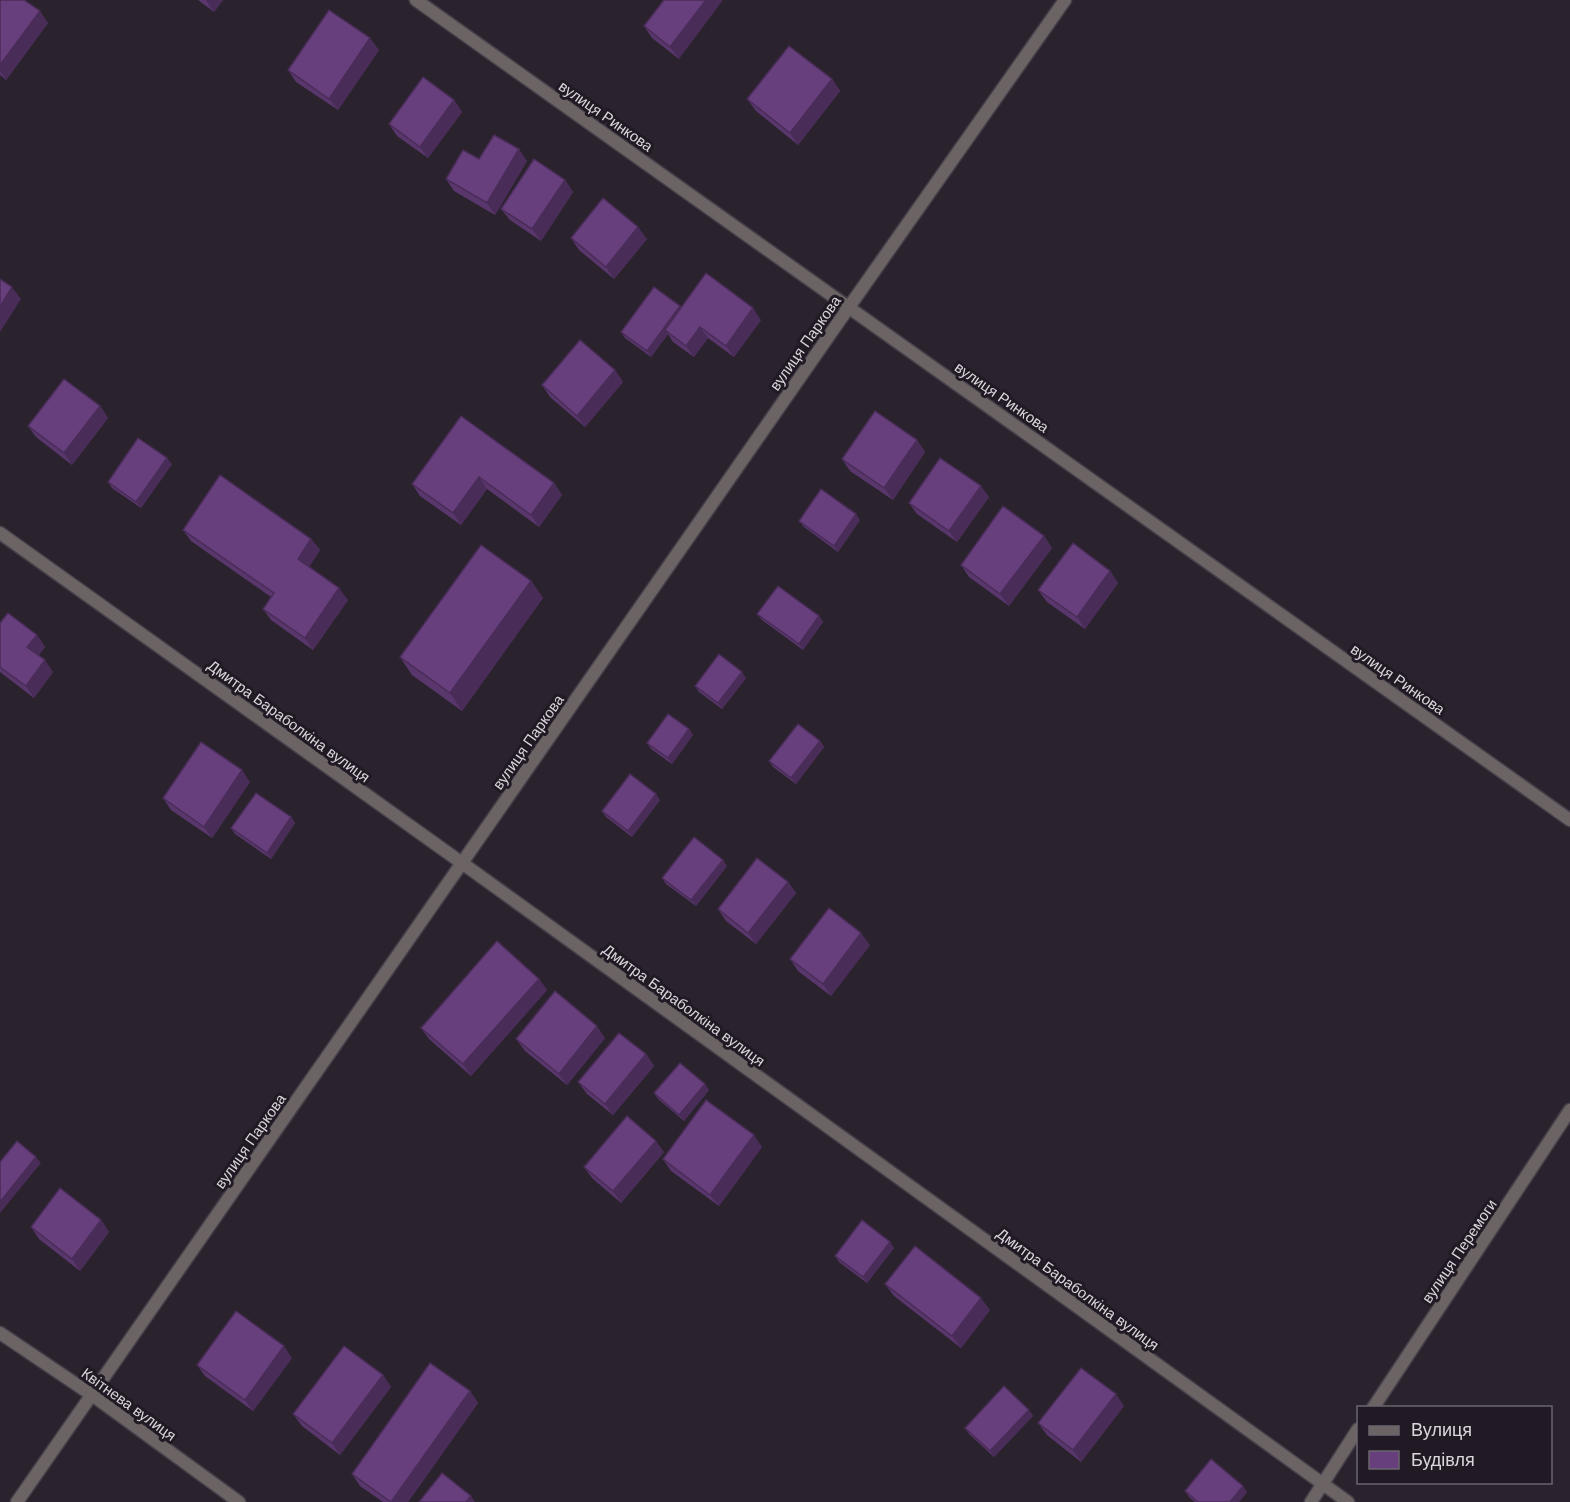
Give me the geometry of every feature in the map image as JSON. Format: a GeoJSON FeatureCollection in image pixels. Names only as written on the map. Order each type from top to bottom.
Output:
{"type":"FeatureCollection","features":[{"type":"Feature","properties":{"kind":"street","name":"вулиця Ринкова"},"geometry":{"type":"LineString","coordinates":[[416,0],[1570,820]]}},
{"type":"Feature","properties":{"kind":"street","name":"вулиця Паркова"},"geometry":{"type":"LineString","coordinates":[[17,1502],[1065,0]]}},
{"type":"Feature","properties":{"kind":"street","name":"Дмитра Бараболкіна вулиця"},"geometry":{"type":"LineString","coordinates":[[0,533],[1348,1502]]}},
{"type":"Feature","properties":{"kind":"street","name":"вулиця Перемоги"},"geometry":{"type":"LineString","coordinates":[[1374,1406],[1570,1110]]}},
{"type":"Feature","properties":{"kind":"street","name":"Квітнева вулиця"},"geometry":{"type":"LineString","coordinates":[[0,1333],[92,1395],[239,1502]]}},
{"type":"Feature","properties":{"kind":"street"},"geometry":{"type":"LineString","coordinates":[[1311,1502],[1357,1433]]}},
{"type":"Feature","properties":{"kind":"building"},"geometry":{"type":"Polygon","coordinates":[[[0,0],[24,0],[40,11],[0,65],[0,0]]]}},
{"type":"Feature","properties":{"kind":"building"},"geometry":{"type":"Polygon","coordinates":[[[664,0],[706,0],[670,47],[644,26],[664,0]]]}},
{"type":"Feature","properties":{"kind":"building"},"geometry":{"type":"Polygon","coordinates":[[[329,10],[370,38],[329,99],[288,70],[329,10]]]}},
{"type":"Feature","properties":{"kind":"building"},"geometry":{"type":"Polygon","coordinates":[[[789,46],[832,79],[790,133],[747,99],[789,46]]]}},
{"type":"Feature","properties":{"kind":"building"},"geometry":{"type":"Polygon","coordinates":[[[423,77],[454,100],[420,147],[389,124],[423,77]]]}},
{"type":"Feature","properties":{"kind":"building"},"geometry":{"type":"Polygon","coordinates":[[[494,135],[519,149],[487,203],[446,179],[463,150],[479,159],[494,135]]]}},
{"type":"Feature","properties":{"kind":"building"},"geometry":{"type":"Polygon","coordinates":[[[534,159],[565,180],[532,229],[501,209],[534,159]]]}},
{"type":"Feature","properties":{"kind":"building"},"geometry":{"type":"Polygon","coordinates":[[[603,198],[638,227],[606,267],[571,238],[603,198]]]}},
{"type":"Feature","properties":{"kind":"building"},"geometry":{"type":"Polygon","coordinates":[[[706,273],[753,308],[726,346],[700,327],[686,346],[665,330],[706,273]]]}},
{"type":"Feature","properties":{"kind":"building"},"geometry":{"type":"Polygon","coordinates":[[[0,279],[12,287],[0,307],[0,279]]]}},
{"type":"Feature","properties":{"kind":"building"},"geometry":{"type":"Polygon","coordinates":[[[654,287],[680,306],[647,351],[621,332],[654,287]]]}},
{"type":"Feature","properties":{"kind":"building"},"geometry":{"type":"Polygon","coordinates":[[[580,340],[615,370],[577,416],[542,385],[580,340]]]}},
{"type":"Feature","properties":{"kind":"building"},"geometry":{"type":"Polygon","coordinates":[[[64,379],[100,406],[64,453],[28,426],[64,379]]]}},
{"type":"Feature","properties":{"kind":"building"},"geometry":{"type":"Polygon","coordinates":[[[875,411],[917,440],[884,488],[842,459],[875,411]]]}},
{"type":"Feature","properties":{"kind":"building"},"geometry":{"type":"Polygon","coordinates":[[[461,416],[554,483],[531,515],[479,477],[453,513],[412,484],[461,416]]]}},
{"type":"Feature","properties":{"kind":"building"},"geometry":{"type":"Polygon","coordinates":[[[138,438],[167,458],[136,502],[108,482],[138,438]]]}},
{"type":"Feature","properties":{"kind":"building"},"geometry":{"type":"Polygon","coordinates":[[[940,458],[981,486],[949,531],[909,503],[940,458]]]}},
{"type":"Feature","properties":{"kind":"building"},"geometry":{"type":"Polygon","coordinates":[[[220,475],[311,539],[298,559],[339,588],[305,638],[263,609],[274,593],[183,530],[220,475]]]}},
{"type":"Feature","properties":{"kind":"building"},"geometry":{"type":"Polygon","coordinates":[[[821,489],[856,514],[834,546],[799,521],[821,489]]]}},
{"type":"Feature","properties":{"kind":"building"},"geometry":{"type":"Polygon","coordinates":[[[1003,506],[1044,536],[1000,594],[961,565],[1003,506]]]}},
{"type":"Feature","properties":{"kind":"building"},"geometry":{"type":"Polygon","coordinates":[[[1073,543],[1110,571],[1077,617],[1038,590],[1073,543]]]}},
{"type":"Feature","properties":{"kind":"building"},"geometry":{"type":"Polygon","coordinates":[[[481,545],[531,581],[450,693],[400,657],[481,545]]]}},
{"type":"Feature","properties":{"kind":"building"},"geometry":{"type":"Polygon","coordinates":[[[778,586],[819,616],[799,644],[757,614],[778,586]]]}},
{"type":"Feature","properties":{"kind":"building"},"geometry":{"type":"Polygon","coordinates":[[[8,613],[37,635],[27,647],[45,660],[26,686],[0,667],[0,623],[8,613]]]}},
{"type":"Feature","properties":{"kind":"building"},"geometry":{"type":"Polygon","coordinates":[[[719,654],[742,672],[718,703],[695,686],[719,654]]]}},
{"type":"Feature","properties":{"kind":"building"},"geometry":{"type":"Polygon","coordinates":[[[668,714],[689,729],[668,758],[647,743],[668,714]]]}},
{"type":"Feature","properties":{"kind":"building"},"geometry":{"type":"Polygon","coordinates":[[[798,724],[820,741],[791,778],[769,761],[798,724]]]}},
{"type":"Feature","properties":{"kind":"building"},"geometry":{"type":"Polygon","coordinates":[[[201,742],[242,770],[204,827],[163,798],[201,742]]]}},
{"type":"Feature","properties":{"kind":"building"},"geometry":{"type":"Polygon","coordinates":[[[630,774],[656,794],[628,831],[602,811],[630,774]]]}},
{"type":"Feature","properties":{"kind":"building"},"geometry":{"type":"Polygon","coordinates":[[[256,793],[291,817],[267,853],[231,828],[256,793]]]}},
{"type":"Feature","properties":{"kind":"building"},"geometry":{"type":"Polygon","coordinates":[[[694,837],[723,860],[691,900],[662,878],[694,837]]]}},
{"type":"Feature","properties":{"kind":"building"},"geometry":{"type":"Polygon","coordinates":[[[757,858],[788,882],[748,933],[718,909],[757,858]]]}},
{"type":"Feature","properties":{"kind":"building"},"geometry":{"type":"Polygon","coordinates":[[[829,908],[861,933],[823,984],[790,959],[829,908]]]}},
{"type":"Feature","properties":{"kind":"building"},"geometry":{"type":"Polygon","coordinates":[[[497,941],[539,979],[463,1064],[421,1028],[497,941]]]}},
{"type":"Feature","properties":{"kind":"building"},"geometry":{"type":"Polygon","coordinates":[[[555,991],[597,1026],[559,1074],[516,1039],[555,991]]]}},
{"type":"Feature","properties":{"kind":"building"},"geometry":{"type":"Polygon","coordinates":[[[619,1033],[646,1054],[605,1104],[578,1082],[619,1033]]]}},
{"type":"Feature","properties":{"kind":"building"},"geometry":{"type":"Polygon","coordinates":[[[680,1063],[705,1084],[679,1115],[654,1093],[680,1063]]]}},
{"type":"Feature","properties":{"kind":"building"},"geometry":{"type":"Polygon","coordinates":[[[706,1100],[754,1135],[710,1195],[663,1159],[706,1100]]]}},
{"type":"Feature","properties":{"kind":"building"},"geometry":{"type":"Polygon","coordinates":[[[627,1116],[656,1141],[613,1191],[584,1167],[627,1116]]]}},
{"type":"Feature","properties":{"kind":"building"},"geometry":{"type":"Polygon","coordinates":[[[17,1141],[36,1157],[0,1202],[0,1162],[17,1141]]]}},
{"type":"Feature","properties":{"kind":"building"},"geometry":{"type":"Polygon","coordinates":[[[60,1188],[101,1220],[72,1259],[31,1227],[60,1188]]]}},
{"type":"Feature","properties":{"kind":"building"},"geometry":{"type":"Polygon","coordinates":[[[862,1220],[890,1242],[863,1277],[835,1256],[862,1220]]]}},
{"type":"Feature","properties":{"kind":"building"},"geometry":{"type":"Polygon","coordinates":[[[915,1246],[981,1298],[952,1336],[885,1284],[915,1246]]]}},
{"type":"Feature","properties":{"kind":"building"},"geometry":{"type":"Polygon","coordinates":[[[236,1311],[284,1346],[245,1400],[197,1365],[236,1311]]]}},
{"type":"Feature","properties":{"kind":"building"},"geometry":{"type":"Polygon","coordinates":[[[344,1346],[383,1375],[332,1443],[293,1414],[344,1346]]]}},
{"type":"Feature","properties":{"kind":"building"},"geometry":{"type":"Polygon","coordinates":[[[430,1363],[470,1391],[391,1502],[352,1474],[430,1363]]]}},
{"type":"Feature","properties":{"kind":"building"},"geometry":{"type":"Polygon","coordinates":[[[1081,1368],[1116,1394],[1073,1450],[1038,1423],[1081,1368]]]}},
{"type":"Feature","properties":{"kind":"building"},"geometry":{"type":"Polygon","coordinates":[[[1004,1386],[1029,1410],[990,1451],[965,1428],[1004,1386]]]}},
{"type":"Feature","properties":{"kind":"building"},"geometry":{"type":"Polygon","coordinates":[[[1211,1459],[1243,1486],[1230,1502],[1198,1502],[1185,1491],[1211,1459]]]}},
{"type":"Feature","properties":{"kind":"building"},"geometry":{"type":"Polygon","coordinates":[[[442,1473],[471,1496],[466,1502],[419,1502],[442,1473]]]}}]}
